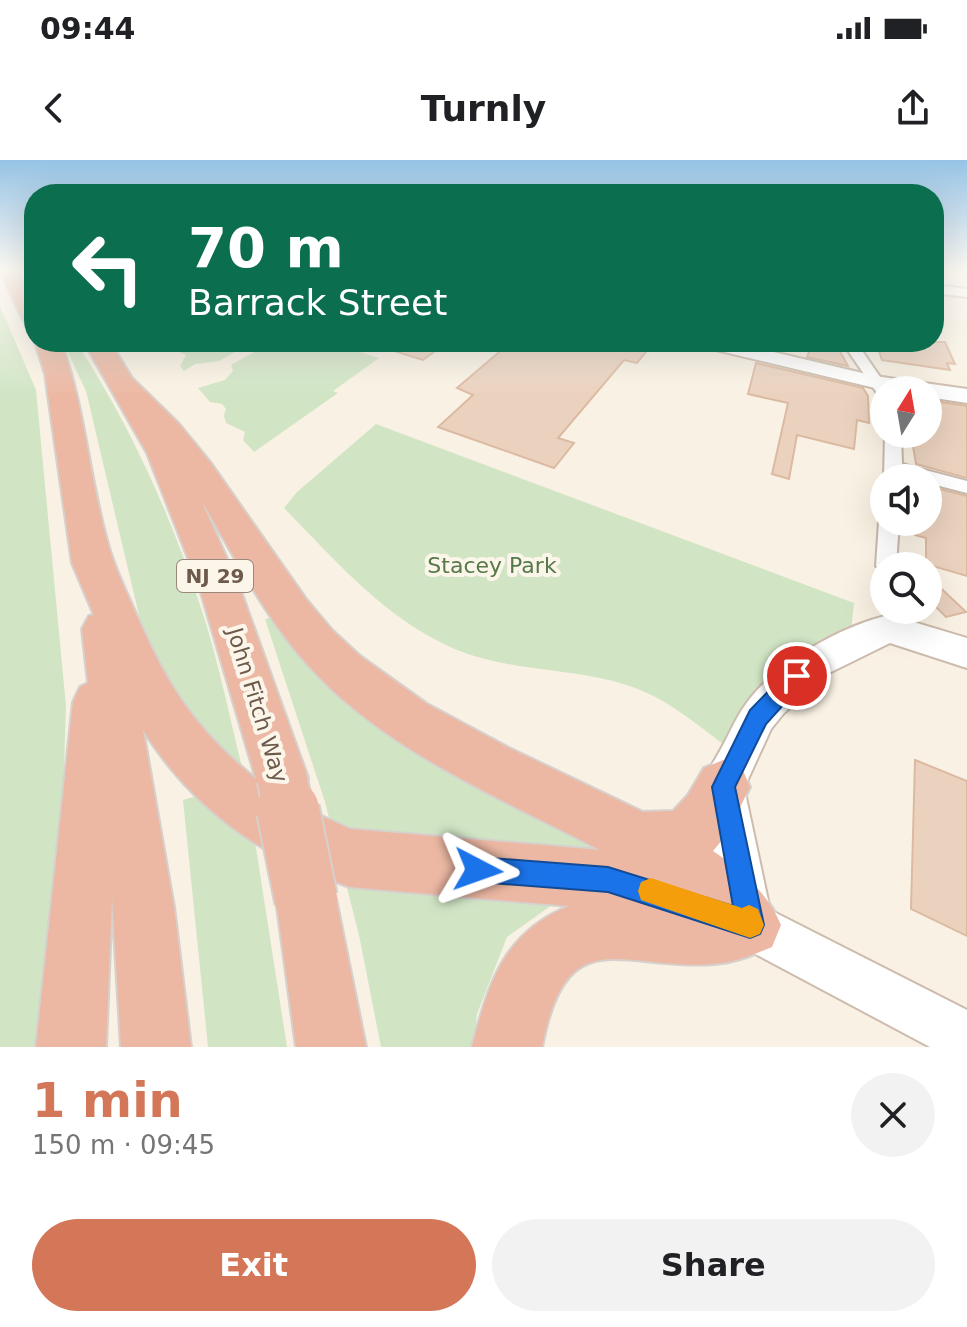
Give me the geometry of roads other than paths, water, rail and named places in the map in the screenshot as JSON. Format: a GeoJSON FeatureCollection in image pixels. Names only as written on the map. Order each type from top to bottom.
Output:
{"type":"FeatureCollection","features":[{"type":"Feature","properties":{"kind":"highway"},"geometry":{"type":"LineString","coordinates":[[51,352],[68,415],[86,538],[103,625],[144,907],[156,1047]]}},
{"type":"Feature","properties":{"kind":"highway","name":"John Fitch Way"},"geometry":{"type":"LineString","coordinates":[[103,352],[163,453],[219,586],[255,688],[282,778],[331,1047]]}},
{"type":"Feature","properties":{"kind":"highway"},"geometry":{"type":"LineString","coordinates":[[124,384],[181,447],[287,605],[309,635],[340,667],[437,738],[639,840],[712,885],[733,902],[750,925]]}},
{"type":"Feature","properties":{"kind":"highway"},"geometry":{"type":"LineString","coordinates":[[86,538],[122,636],[156,707],[200,763],[231,794],[281,829],[319,849],[350,858],[608,880],[750,925]]}},
{"type":"Feature","properties":{"kind":"highway"},"geometry":{"type":"LineString","coordinates":[[71,1047],[103,625]]}},
{"type":"Feature","properties":{"kind":"highway"},"geometry":{"type":"LineString","coordinates":[[639,840],[665,842],[693,834],[706,820],[723,787]]}},
{"type":"Feature","properties":{"kind":"highway"},"geometry":{"type":"LineString","coordinates":[[507,1047],[512,1022],[530,973],[542,956],[578,931],[619,925],[722,934],[750,925]]}},
{"type":"Feature","properties":{"kind":"street"},"geometry":{"type":"LineString","coordinates":[[745,352],[870,384]]}},
{"type":"Feature","properties":{"kind":"street"},"geometry":{"type":"LineString","coordinates":[[856,352],[872,376]]}},
{"type":"Feature","properties":{"kind":"street"},"geometry":{"type":"LineString","coordinates":[[942,392],[967,396]]}},
{"type":"Feature","properties":{"kind":"street"},"geometry":{"type":"LineString","coordinates":[[942,482],[967,487]]}},
{"type":"Feature","properties":{"kind":"street"},"geometry":{"type":"LineString","coordinates":[[882,624],[815,663],[783,688],[758,717],[723,787],[750,925],[967,1038]]}},
{"type":"Feature","properties":{"kind":"street"},"geometry":{"type":"LineString","coordinates":[[897,624],[967,653]]}},
{"type":"Feature","properties":{"kind":"park label","name":"Stacey Park"},"geometry":{"type":"Point","coordinates":[492,565]}}]}
